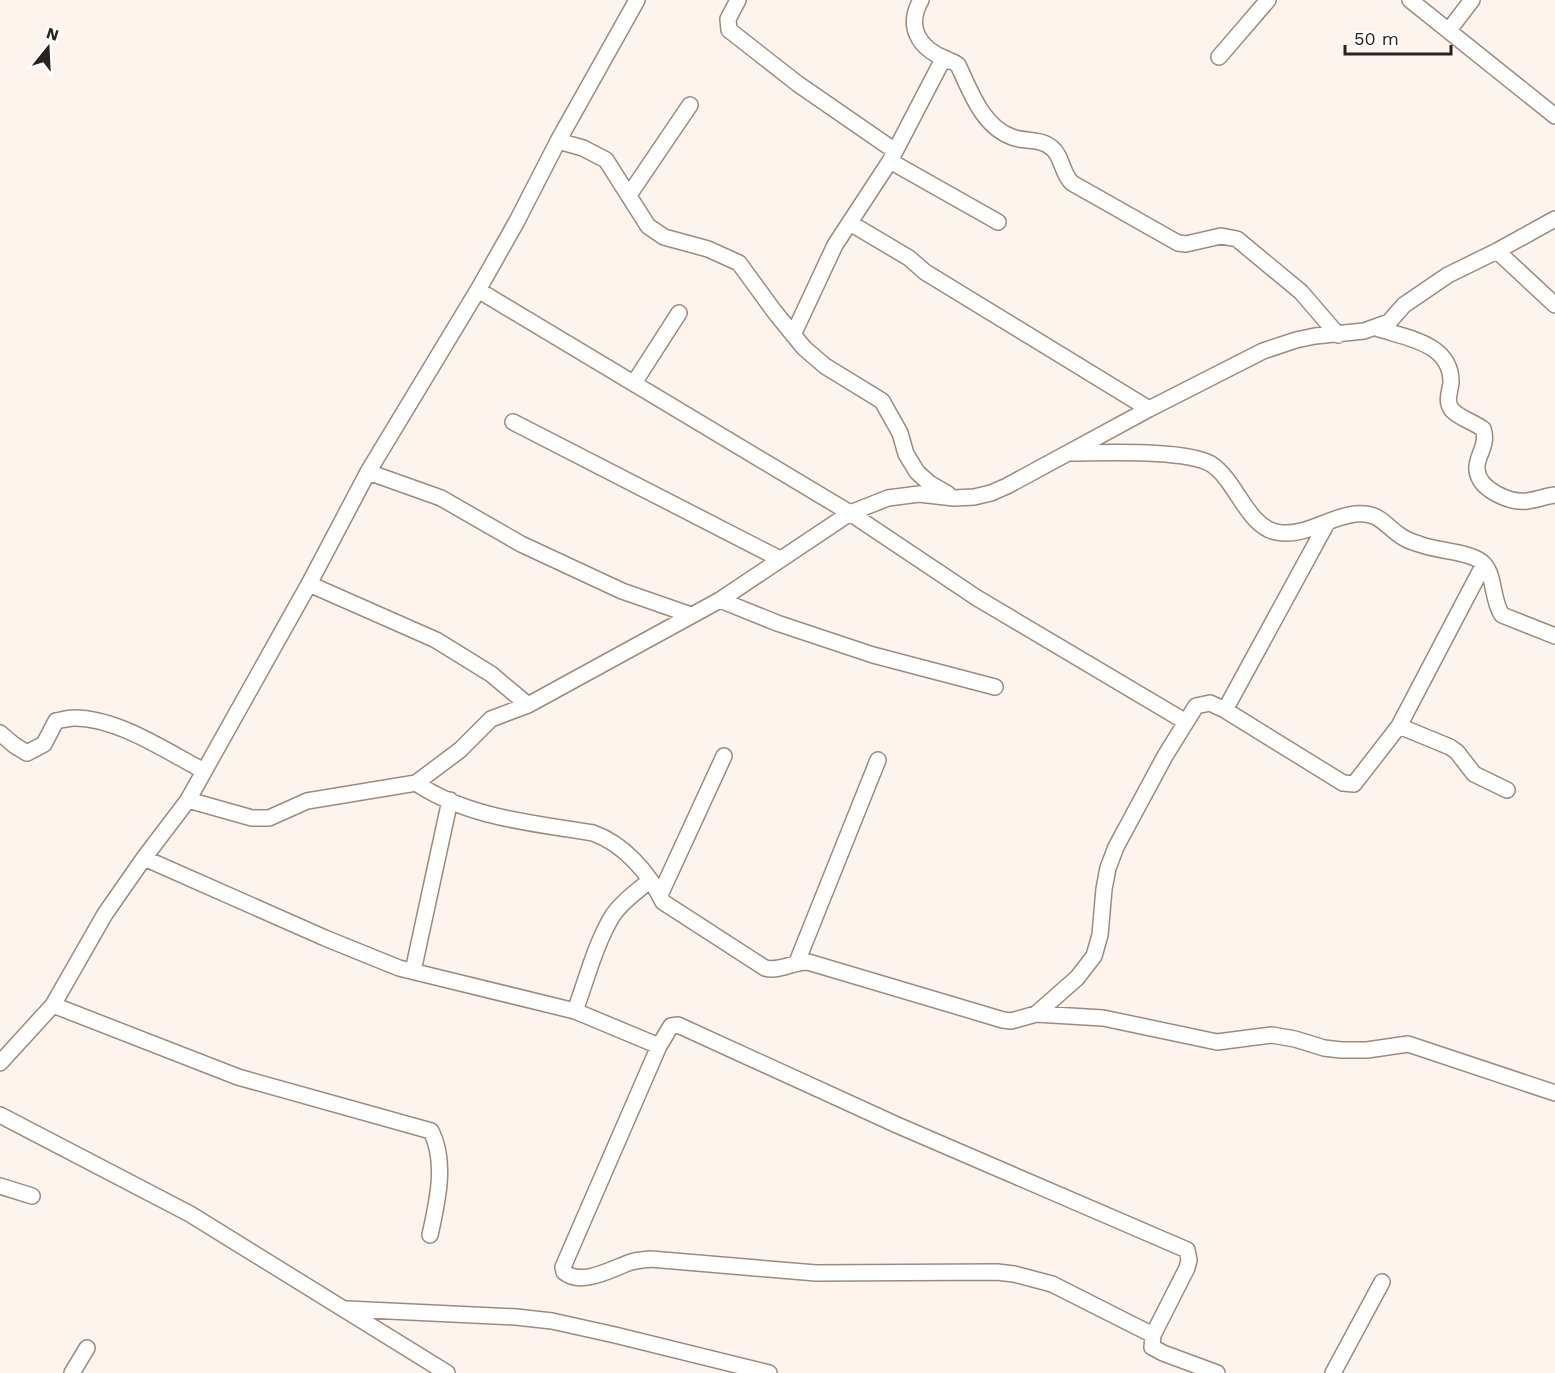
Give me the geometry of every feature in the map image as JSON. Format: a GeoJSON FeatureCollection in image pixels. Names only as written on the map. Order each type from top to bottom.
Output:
{"type":"FeatureCollection","features":[{"type":"Feature","properties":{"kind":"street"},"geometry":{"type":"LineString","coordinates":[[0,1063],[53,1005],[105,914],[188,800],[309,584],[368,472],[478,290],[637,0]]}},
{"type":"Feature","properties":{"kind":"street"},"geometry":{"type":"LineString","coordinates":[[738,0],[728,19],[729,30],[733,34],[892,156],[998,222]]}},
{"type":"Feature","properties":{"kind":"street"},"geometry":{"type":"LineString","coordinates":[[921,0],[915,10],[913,22],[916,34],[922,43],[946,60],[958,65],[988,122],[1012,137],[1035,140],[1050,146],[1055,151],[1065,177],[1072,183],[1178,243],[1186,244],[1221,236],[1237,239],[1301,292],[1338,335]]}},
{"type":"Feature","properties":{"kind":"street"},"geometry":{"type":"LineString","coordinates":[[1219,57],[1268,0]]}},
{"type":"Feature","properties":{"kind":"street"},"geometry":{"type":"LineString","coordinates":[[1410,0],[1555,116]]}},
{"type":"Feature","properties":{"kind":"street"},"geometry":{"type":"LineString","coordinates":[[1449,30],[1472,0]]}},
{"type":"Feature","properties":{"kind":"street"},"geometry":{"type":"LineString","coordinates":[[793,335],[835,245],[892,156],[940,65],[946,60]]}},
{"type":"Feature","properties":{"kind":"street"},"geometry":{"type":"LineString","coordinates":[[629,195],[690,105]]}},
{"type":"Feature","properties":{"kind":"street"},"geometry":{"type":"LineString","coordinates":[[558,141],[583,148],[606,160],[648,226],[656,233],[708,249],[739,263],[804,348],[825,366],[882,401],[900,432],[906,454],[917,472],[929,483],[954,498]]}},
{"type":"Feature","properties":{"kind":"street"},"geometry":{"type":"LineString","coordinates":[[188,800],[252,818],[269,818],[307,801],[416,783],[460,750],[491,718],[528,705],[720,600],[850,513],[888,498],[919,494],[954,498],[991,493],[1263,351],[1315,336],[1338,335],[1376,328],[1389,322],[1404,305],[1448,275],[1555,219]]}},
{"type":"Feature","properties":{"kind":"street"},"geometry":{"type":"LineString","coordinates":[[849,223],[909,258],[925,272],[1149,409]]}},
{"type":"Feature","properties":{"kind":"street"},"geometry":{"type":"LineString","coordinates":[[1497,251],[1555,304]]}},
{"type":"Feature","properties":{"kind":"street"},"geometry":{"type":"LineString","coordinates":[[478,290],[850,513],[977,598],[1186,722]]}},
{"type":"Feature","properties":{"kind":"street"},"geometry":{"type":"LineString","coordinates":[[634,383],[679,313]]}},
{"type":"Feature","properties":{"kind":"street"},"geometry":{"type":"LineString","coordinates":[[1376,328],[1432,347],[1447,361],[1451,384],[1448,400],[1450,408],[1484,429],[1486,436],[1477,469],[1480,479],[1488,488],[1513,500],[1526,501],[1555,495]]}},
{"type":"Feature","properties":{"kind":"street"},"geometry":{"type":"LineString","coordinates":[[513,422],[780,559]]}},
{"type":"Feature","properties":{"kind":"street"},"geometry":{"type":"LineString","coordinates":[[1068,453],[1153,454],[1194,458],[1211,464],[1226,477],[1264,527],[1276,532],[1295,533],[1353,514],[1369,514],[1383,520],[1399,535],[1421,545],[1457,553],[1484,564],[1502,615],[1555,636]]}},
{"type":"Feature","properties":{"kind":"street"},"geometry":{"type":"LineString","coordinates":[[368,472],[441,498],[521,544],[622,591],[691,615]]}},
{"type":"Feature","properties":{"kind":"street"},"geometry":{"type":"LineString","coordinates":[[1225,710],[1327,523]]}},
{"type":"Feature","properties":{"kind":"street"},"geometry":{"type":"LineString","coordinates":[[1036,1014],[1077,978],[1094,956],[1100,935],[1108,868],[1116,847],[1165,756],[1196,706],[1210,703],[1225,710],[1349,785],[1354,784],[1399,726],[1484,564]]}},
{"type":"Feature","properties":{"kind":"street"},"geometry":{"type":"LineString","coordinates":[[309,584],[436,640],[491,674],[528,705]]}},
{"type":"Feature","properties":{"kind":"street"},"geometry":{"type":"LineString","coordinates":[[720,600],[777,623],[873,655],[995,687]]}},
{"type":"Feature","properties":{"kind":"street"},"geometry":{"type":"LineString","coordinates":[[0,733],[27,753],[44,744],[56,721],[74,718],[100,722],[123,729],[204,771]]}},
{"type":"Feature","properties":{"kind":"street"},"geometry":{"type":"LineString","coordinates":[[1399,726],[1450,747],[1457,752],[1474,774],[1507,790]]}},
{"type":"Feature","properties":{"kind":"street"},"geometry":{"type":"LineString","coordinates":[[660,895],[724,756]]}},
{"type":"Feature","properties":{"kind":"street"},"geometry":{"type":"LineString","coordinates":[[797,962],[878,760]]}},
{"type":"Feature","properties":{"kind":"street"},"geometry":{"type":"LineString","coordinates":[[416,783],[428,791],[489,815],[593,833],[610,839],[623,849],[650,880],[663,902],[765,968],[774,971],[797,962],[808,962],[1011,1021],[1036,1014],[1103,1018],[1217,1042],[1272,1035],[1295,1038],[1324,1048],[1341,1050],[1367,1050],[1408,1044],[1555,1093]]}},
{"type":"Feature","properties":{"kind":"street"},"geometry":{"type":"LineString","coordinates":[[413,971],[450,800]]}},
{"type":"Feature","properties":{"kind":"street"},"geometry":{"type":"LineString","coordinates":[[144,858],[399,968],[576,1011],[659,1046]]}},
{"type":"Feature","properties":{"kind":"street"},"geometry":{"type":"LineString","coordinates":[[576,1011],[612,917],[650,880]]}},
{"type":"Feature","properties":{"kind":"street"},"geometry":{"type":"LineString","coordinates":[[53,1005],[238,1077],[431,1131],[436,1141],[440,1171],[430,1235]]}},
{"type":"Feature","properties":{"kind":"street"},"geometry":{"type":"LineString","coordinates":[[1153,1335],[1052,1284],[997,1272],[816,1273],[650,1259],[629,1262],[600,1275],[567,1275],[563,1267],[659,1046],[671,1026],[678,1025],[897,1125],[1187,1250],[1189,1260],[1187,1268],[1153,1335],[1152,1347],[1217,1373]]}},
{"type":"Feature","properties":{"kind":"street"},"geometry":{"type":"LineString","coordinates":[[0,1116],[190,1214],[447,1373]]}},
{"type":"Feature","properties":{"kind":"street"},"geometry":{"type":"LineString","coordinates":[[0,1186],[32,1196]]}},
{"type":"Feature","properties":{"kind":"street"},"geometry":{"type":"LineString","coordinates":[[1333,1373],[1382,1282]]}},
{"type":"Feature","properties":{"kind":"street"},"geometry":{"type":"LineString","coordinates":[[344,1309],[516,1317],[552,1321],[769,1373]]}},
{"type":"Feature","properties":{"kind":"street"},"geometry":{"type":"LineString","coordinates":[[72,1373],[87,1348]]}}]}
